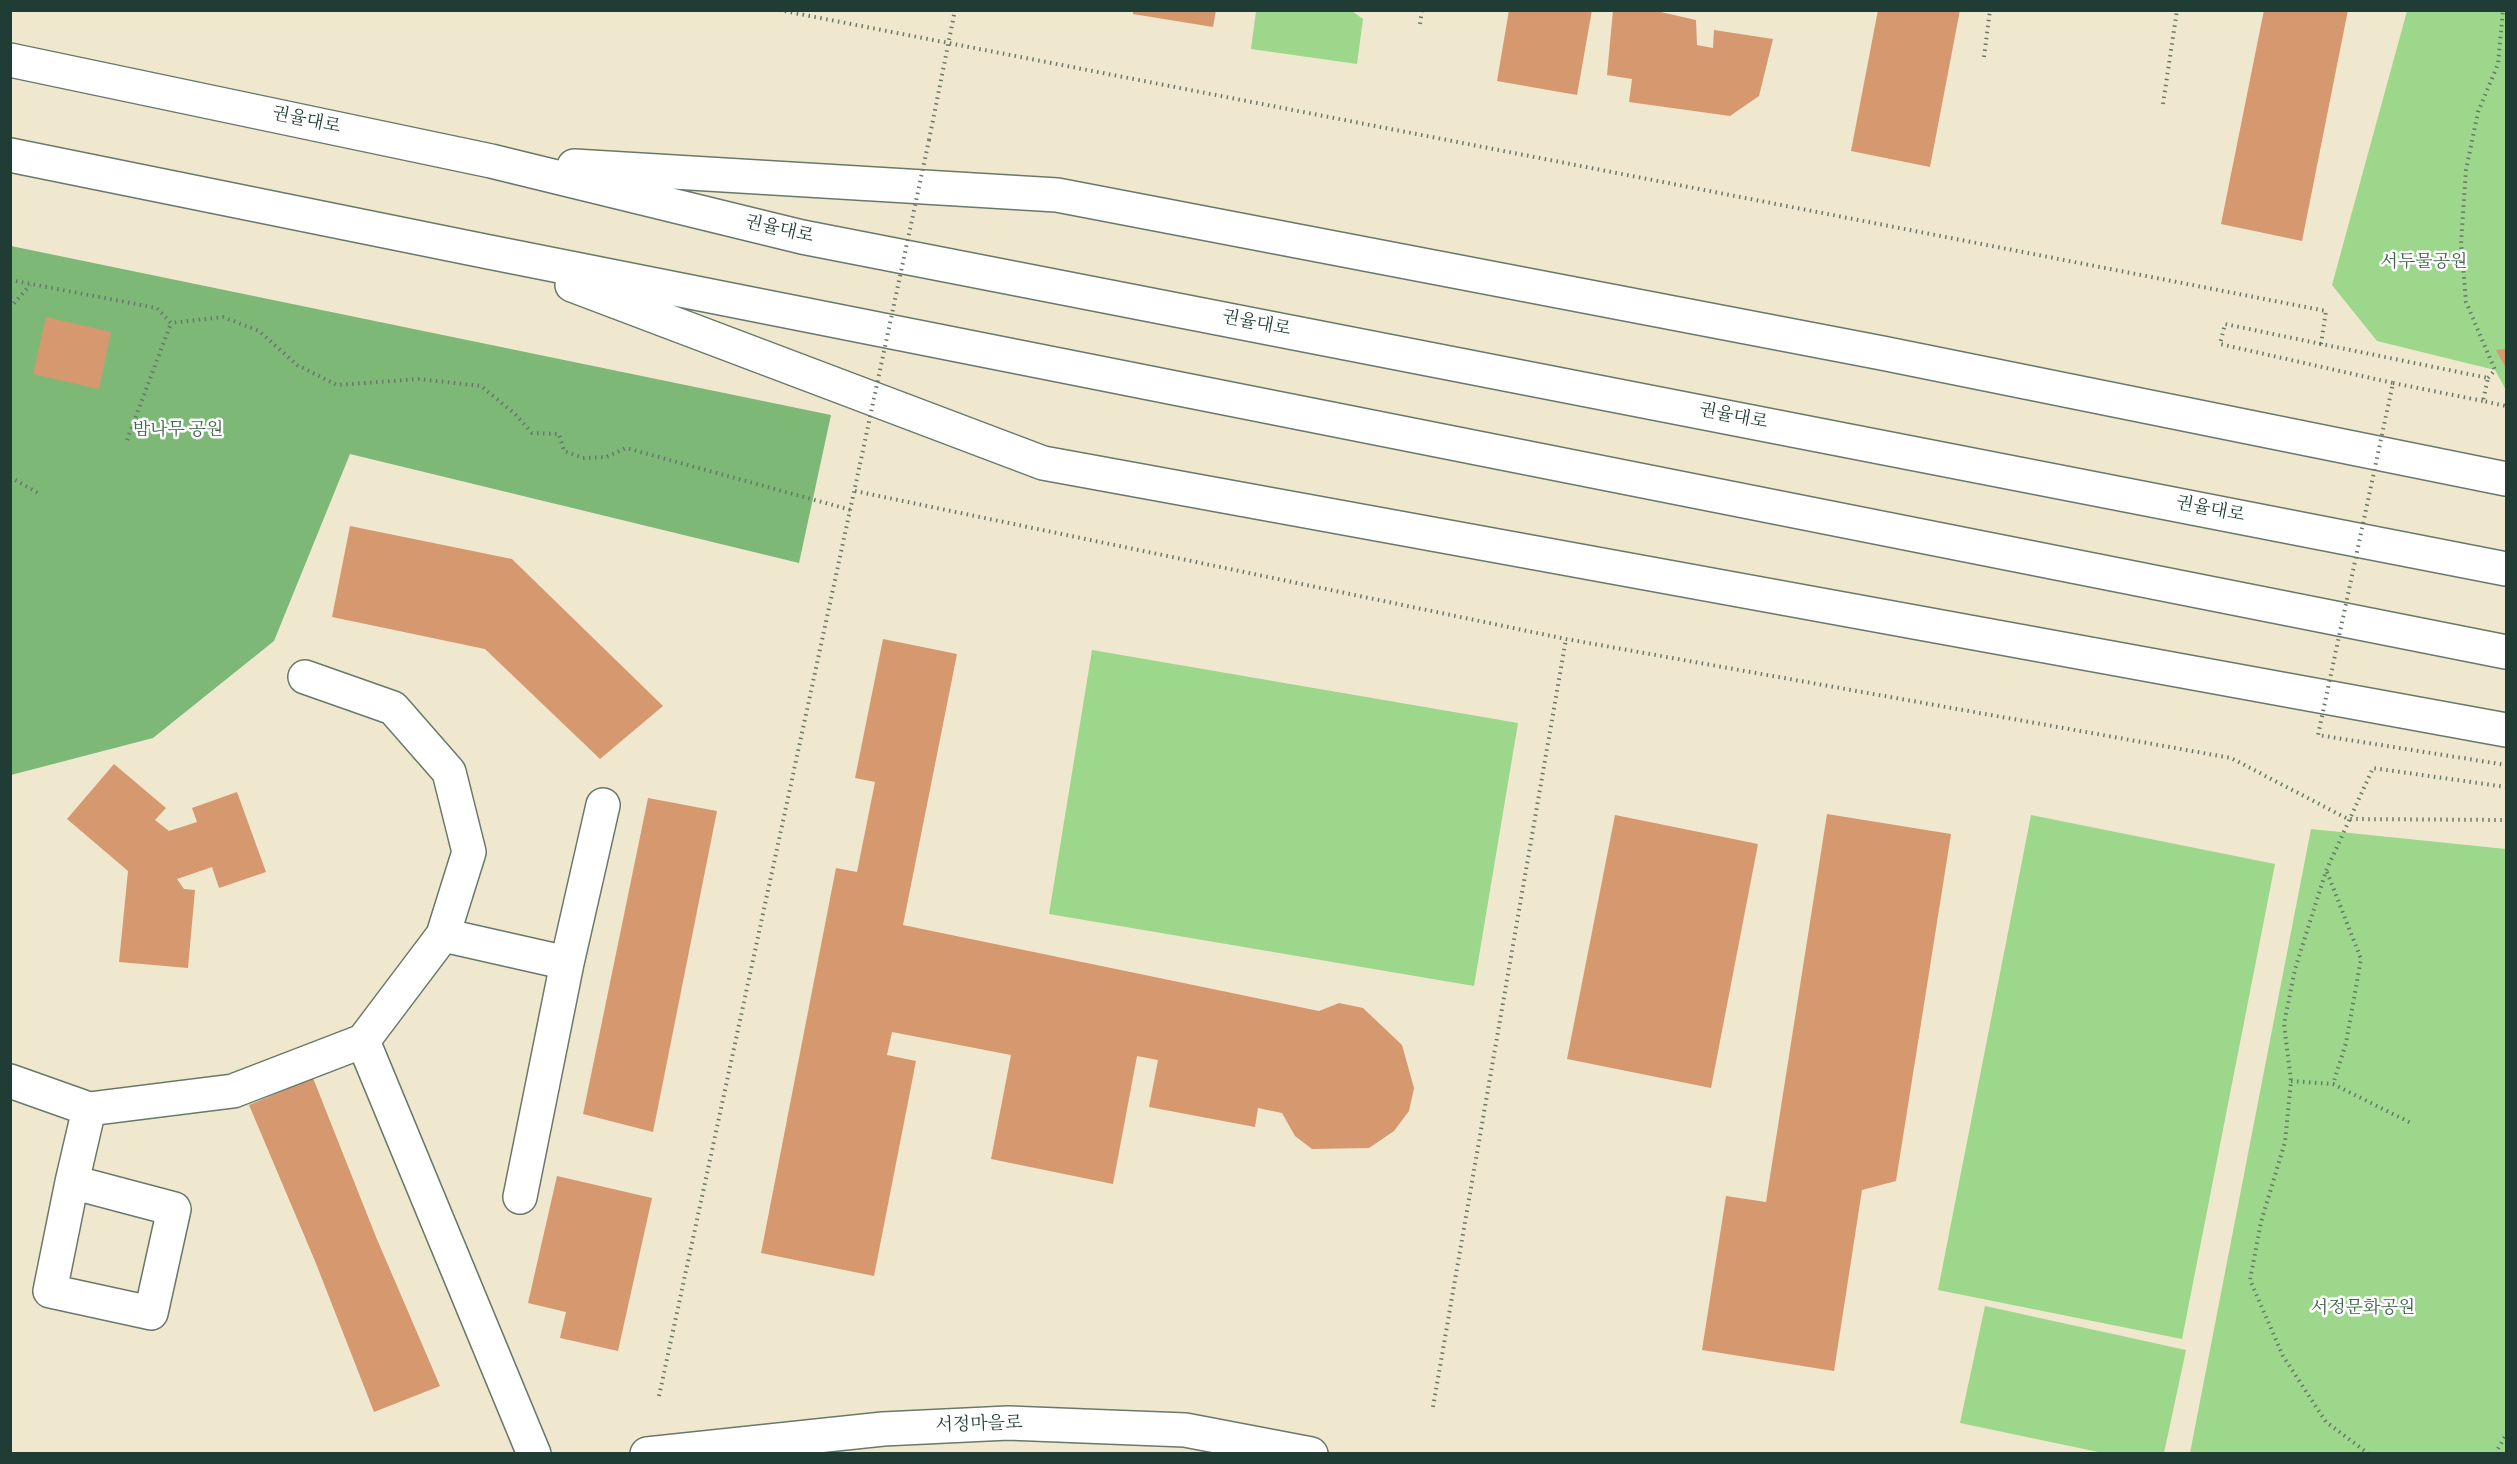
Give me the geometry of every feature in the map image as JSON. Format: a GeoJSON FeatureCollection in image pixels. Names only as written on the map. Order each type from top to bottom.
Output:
{"type":"FeatureCollection","features":[{"type":"Feature","properties":{"kind":"main road","name":"권율대로"},"geometry":{"type":"LineString","coordinates":[[10,60],[491,161],[802,237],[2506,568]]}},
{"type":"Feature","properties":{"kind":"main road"},"geometry":{"type":"LineString","coordinates":[[10,155],[2506,652]]}},
{"type":"Feature","properties":{"kind":"main road"},"geometry":{"type":"LineString","coordinates":[[491,161],[1057,195],[1882,352],[2506,479]]}},
{"type":"Feature","properties":{"kind":"main road"},"geometry":{"type":"LineString","coordinates":[[484,251],[1043,463],[2506,730]]}},
{"type":"Feature","properties":{"kind":"main road"},"geometry":{"type":"LineString","coordinates":[[10,1081],[88,1109],[233,1091],[363,1041],[443,935],[469,852],[449,772],[393,708],[305,677]]}},
{"type":"Feature","properties":{"kind":"main road"},"geometry":{"type":"LineString","coordinates":[[520,1197],[567,963],[603,805]]}},
{"type":"Feature","properties":{"kind":"main road"},"geometry":{"type":"LineString","coordinates":[[443,935],[567,963]]}},
{"type":"Feature","properties":{"kind":"main road"},"geometry":{"type":"LineString","coordinates":[[363,1041],[534,1454]]}},
{"type":"Feature","properties":{"kind":"main road"},"geometry":{"type":"LineString","coordinates":[[72,1182],[174,1209],[151,1313],[50,1291],[72,1182],[88,1109]]}},
{"type":"Feature","properties":{"kind":"main road","name":"서정마을로"},"geometry":{"type":"LineString","coordinates":[[646,1454],[883,1429],[1008,1423],[1185,1430],[1311,1454]]}},
{"type":"Feature","properties":{"kind":"path"},"geometry":{"type":"LineString","coordinates":[[779,10],[2326,311],[2321,344]]}},
{"type":"Feature","properties":{"kind":"path"},"geometry":{"type":"LineString","coordinates":[[659,1396],[851,510],[955,10]]}},
{"type":"Feature","properties":{"kind":"path"},"geometry":{"type":"LineString","coordinates":[[1420,24],[1422,10]]}},
{"type":"Feature","properties":{"kind":"path"},"geometry":{"type":"LineString","coordinates":[[1984,57],[1990,10]]}},
{"type":"Feature","properties":{"kind":"path"},"geometry":{"type":"LineString","coordinates":[[2163,104],[2177,10]]}},
{"type":"Feature","properties":{"kind":"path"},"geometry":{"type":"LineString","coordinates":[[2483,401],[2488,378],[2495,370],[2466,302],[2461,243],[2466,170],[2478,112],[2498,64],[2503,10]]}},
{"type":"Feature","properties":{"kind":"path"},"geometry":{"type":"LineString","coordinates":[[10,280],[157,308],[171,323]]}},
{"type":"Feature","properties":{"kind":"path"},"geometry":{"type":"LineString","coordinates":[[10,308],[31,284]]}},
{"type":"Feature","properties":{"kind":"path"},"geometry":{"type":"LineString","coordinates":[[171,323],[223,317],[259,331],[297,365],[337,385],[420,379],[482,386],[515,414],[532,433],[559,434],[564,451],[583,458],[606,457],[626,448],[851,510]]}},
{"type":"Feature","properties":{"kind":"path"},"geometry":{"type":"LineString","coordinates":[[127,440],[171,323]]}},
{"type":"Feature","properties":{"kind":"path"},"geometry":{"type":"LineString","coordinates":[[2488,378],[2225,324],[2220,344],[2506,406]]}},
{"type":"Feature","properties":{"kind":"path"},"geometry":{"type":"LineString","coordinates":[[2393,382],[2318,735],[2506,765]]}},
{"type":"Feature","properties":{"kind":"path"},"geometry":{"type":"LineString","coordinates":[[10,477],[39,493]]}},
{"type":"Feature","properties":{"kind":"path"},"geometry":{"type":"LineString","coordinates":[[855,491],[1566,639],[2231,758],[2348,819],[2506,820]]}},
{"type":"Feature","properties":{"kind":"path"},"geometry":{"type":"LineString","coordinates":[[1433,1407],[1566,639]]}},
{"type":"Feature","properties":{"kind":"path"},"geometry":{"type":"LineString","coordinates":[[2369,1454],[2326,1422],[2283,1356],[2250,1280],[2261,1222],[2285,1142],[2291,1081],[2284,1024],[2295,969],[2326,871],[2373,768],[2506,787]]}},
{"type":"Feature","properties":{"kind":"path"},"geometry":{"type":"LineString","coordinates":[[2326,871],[2361,959],[2346,1043],[2333,1084]]}},
{"type":"Feature","properties":{"kind":"path"},"geometry":{"type":"LineString","coordinates":[[2291,1081],[2333,1084],[2411,1123]]}},
{"type":"Feature","properties":{"kind":"path"},"geometry":{"type":"LineString","coordinates":[[2495,1454],[2506,1435]]}},
{"type":"Feature","properties":{"kind":"green space"},"geometry":{"type":"Polygon","coordinates":[[[1256,11],[1352,11],[1363,19],[1357,64],[1251,49],[1256,11]]]}},
{"type":"Feature","properties":{"kind":"green space","name":"서두물공원"},"geometry":{"type":"Polygon","coordinates":[[[2407,11],[2506,11],[2506,390],[2495,370],[2377,341],[2332,285],[2407,11]]]}},
{"type":"Feature","properties":{"kind":"green space","name":"밤나무 공원"},"geometry":{"type":"Polygon","coordinates":[[[11,246],[831,415],[799,563],[350,454],[274,641],[153,738],[11,775],[11,246]]]}},
{"type":"Feature","properties":{"kind":"green space"},"geometry":{"type":"Polygon","coordinates":[[[1092,650],[1518,723],[1474,986],[1049,914],[1092,650]]]}},
{"type":"Feature","properties":{"kind":"green space"},"geometry":{"type":"Polygon","coordinates":[[[2031,815],[2275,864],[2182,1339],[1938,1290],[2031,815]]]}},
{"type":"Feature","properties":{"kind":"green space","name":"서정문화공원"},"geometry":{"type":"Polygon","coordinates":[[[2311,829],[2506,849],[2506,1453],[2190,1453],[2311,829]]]}},
{"type":"Feature","properties":{"kind":"green space"},"geometry":{"type":"Polygon","coordinates":[[[1985,1306],[2186,1350],[2164,1453],[2103,1453],[1960,1423],[1985,1306]]]}},
{"type":"Feature","properties":{"kind":"building"},"geometry":{"type":"Polygon","coordinates":[[[1133,10],[1216,10],[1213,27],[1133,14],[1133,10]]]}},
{"type":"Feature","properties":{"kind":"building"},"geometry":{"type":"Polygon","coordinates":[[[1509,10],[1592,10],[1577,95],[1497,81],[1509,10]]]}},
{"type":"Feature","properties":{"kind":"building"},"geometry":{"type":"Polygon","coordinates":[[[1613,10],[1652,10],[1696,20],[1697,45],[1713,48],[1714,30],[1773,39],[1759,96],[1730,116],[1629,102],[1632,79],[1607,75],[1613,10]]]}},
{"type":"Feature","properties":{"kind":"building"},"geometry":{"type":"Polygon","coordinates":[[[1878,10],[1960,10],[1930,167],[1851,151],[1878,10]]]}},
{"type":"Feature","properties":{"kind":"building"},"geometry":{"type":"Polygon","coordinates":[[[2264,10],[2348,10],[2302,241],[2221,224],[2264,10]]]}},
{"type":"Feature","properties":{"kind":"building"},"geometry":{"type":"Polygon","coordinates":[[[46,317],[111,332],[99,389],[33,374],[46,317]]]}},
{"type":"Feature","properties":{"kind":"building"},"geometry":{"type":"Polygon","coordinates":[[[2506,349],[2506,368],[2496,350],[2506,349]]]}},
{"type":"Feature","properties":{"kind":"building"},"geometry":{"type":"Polygon","coordinates":[[[350,526],[512,559],[663,706],[600,759],[485,649],[332,617],[350,526]]]}},
{"type":"Feature","properties":{"kind":"building"},"geometry":{"type":"Polygon","coordinates":[[[883,639],[957,654],[903,925],[1319,1011],[1339,1003],[1363,1008],[1402,1045],[1414,1088],[1409,1111],[1394,1131],[1369,1148],[1312,1149],[1295,1136],[1282,1113],[1258,1108],[1255,1127],[1149,1107],[1158,1060],[1137,1056],[1113,1184],[991,1159],[1011,1055],[892,1032],[887,1055],[916,1061],[874,1276],[761,1253],[836,868],[857,872],[875,782],[855,778],[883,639]]]}},
{"type":"Feature","properties":{"kind":"building"},"geometry":{"type":"Polygon","coordinates":[[[114,764],[166,808],[155,820],[169,831],[197,822],[192,808],[237,792],[266,872],[219,888],[212,867],[177,879],[184,889],[195,890],[188,968],[119,962],[128,871],[67,819],[114,764]]]}},
{"type":"Feature","properties":{"kind":"building"},"geometry":{"type":"Polygon","coordinates":[[[648,798],[717,811],[653,1132],[583,1114],[648,798]]]}},
{"type":"Feature","properties":{"kind":"building"},"geometry":{"type":"Polygon","coordinates":[[[1827,814],[1951,834],[1896,1181],[1862,1190],[1834,1371],[1702,1350],[1726,1196],[1766,1202],[1827,814]]]}},
{"type":"Feature","properties":{"kind":"building"},"geometry":{"type":"Polygon","coordinates":[[[1615,815],[1758,844],[1711,1088],[1567,1059],[1615,815]]]}},
{"type":"Feature","properties":{"kind":"building"},"geometry":{"type":"Polygon","coordinates":[[[313,1078],[376,1237],[440,1386],[374,1412],[315,1261],[249,1105],[313,1078]]]}},
{"type":"Feature","properties":{"kind":"building"},"geometry":{"type":"Polygon","coordinates":[[[557,1176],[652,1198],[618,1351],[560,1338],[566,1312],[528,1303],[557,1176]]]}}]}
